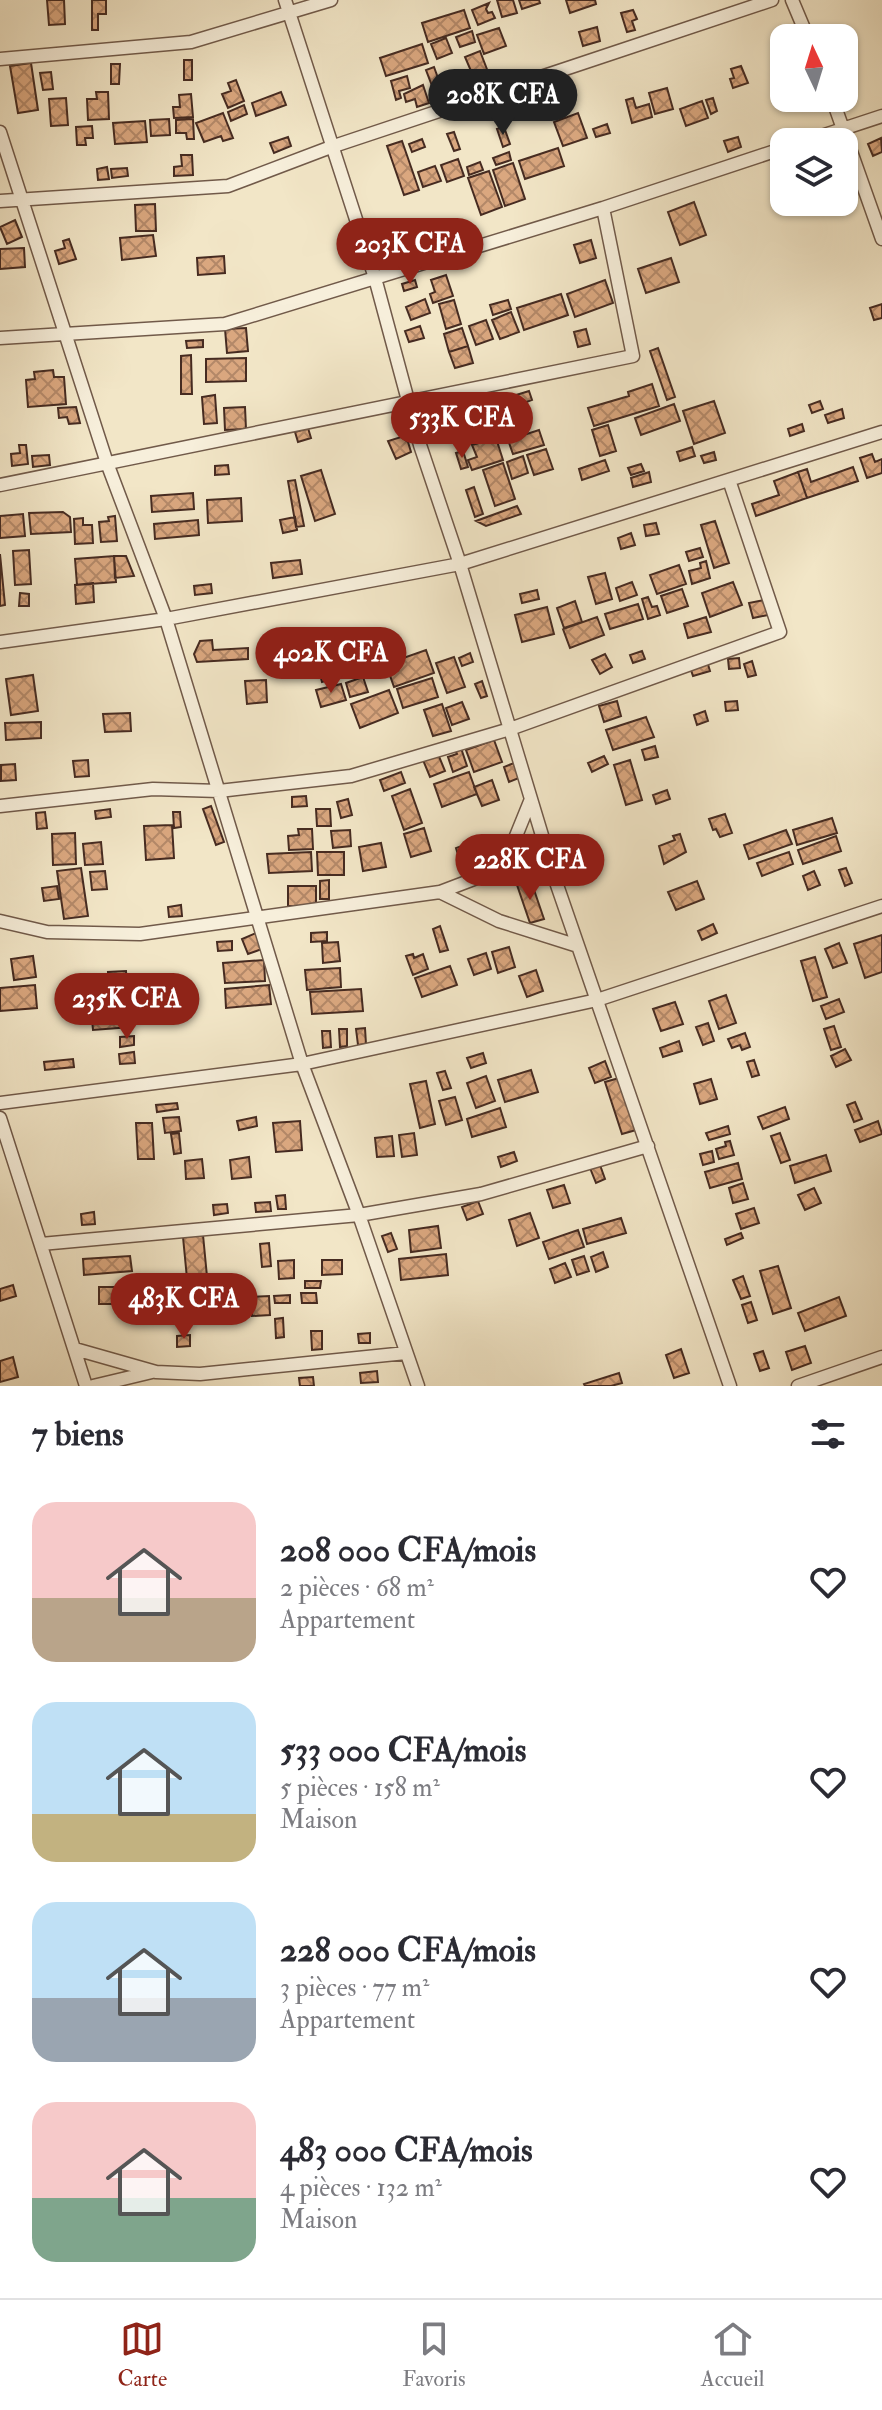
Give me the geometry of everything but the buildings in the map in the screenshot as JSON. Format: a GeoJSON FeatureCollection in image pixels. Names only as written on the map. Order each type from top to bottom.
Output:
{"type":"FeatureCollection","features":[{"type":"Feature","properties":{"kind":"street"},"geometry":{"type":"LineString","coordinates":[[285,0],[375,278],[420,445],[578,946],[730,1386]]}},
{"type":"Feature","properties":{"kind":"street"},"geometry":{"type":"LineString","coordinates":[[0,59],[191,42],[331,0]]}},
{"type":"Feature","properties":{"kind":"street"},"geometry":{"type":"LineString","coordinates":[[0,201],[228,186],[331,147],[772,0]]}},
{"type":"Feature","properties":{"kind":"street"},"geometry":{"type":"LineString","coordinates":[[792,0],[802,24]]}},
{"type":"Feature","properties":{"kind":"street"},"geometry":{"type":"LineString","coordinates":[[838,112],[845,128],[882,116]]}},
{"type":"Feature","properties":{"kind":"street"},"geometry":{"type":"LineString","coordinates":[[0,132],[107,463],[166,619],[302,1064],[359,1215],[418,1386]]}},
{"type":"Feature","properties":{"kind":"street"},"geometry":{"type":"LineString","coordinates":[[0,338],[225,324],[603,208],[770,153]]}},
{"type":"Feature","properties":{"kind":"street"},"geometry":{"type":"LineString","coordinates":[[858,167],[882,239]]}},
{"type":"Feature","properties":{"kind":"street"},"geometry":{"type":"LineString","coordinates":[[0,485],[633,356],[603,208]]}},
{"type":"Feature","properties":{"kind":"street"},"geometry":{"type":"LineString","coordinates":[[0,642],[166,619],[460,564],[882,432]]}},
{"type":"Feature","properties":{"kind":"street"},"geometry":{"type":"LineString","coordinates":[[0,806],[153,789],[219,791],[351,776],[510,729],[780,632],[729,480]]}},
{"type":"Feature","properties":{"kind":"street"},"geometry":{"type":"LineString","coordinates":[[0,921],[47,932],[140,934],[440,892],[503,868],[531,799]]}},
{"type":"Feature","properties":{"kind":"street"},"geometry":{"type":"LineString","coordinates":[[440,892],[499,921],[578,946]]}},
{"type":"Feature","properties":{"kind":"street"},"geometry":{"type":"LineString","coordinates":[[0,1103],[302,1064],[597,1000],[882,906]]}},
{"type":"Feature","properties":{"kind":"street"},"geometry":{"type":"LineString","coordinates":[[0,1118],[86,1386]]}},
{"type":"Feature","properties":{"kind":"street"},"geometry":{"type":"LineString","coordinates":[[41,1244],[359,1215],[481,1194],[648,1146]]}},
{"type":"Feature","properties":{"kind":"street"},"geometry":{"type":"LineString","coordinates":[[75,1349],[156,1372],[200,1374],[406,1353]]}},
{"type":"Feature","properties":{"kind":"street"},"geometry":{"type":"LineString","coordinates":[[798,1386],[882,1357]]}},
{"type":"Feature","properties":{"kind":"street"},"geometry":{"type":"LineString","coordinates":[[93,1386],[156,1372]]}}]}
